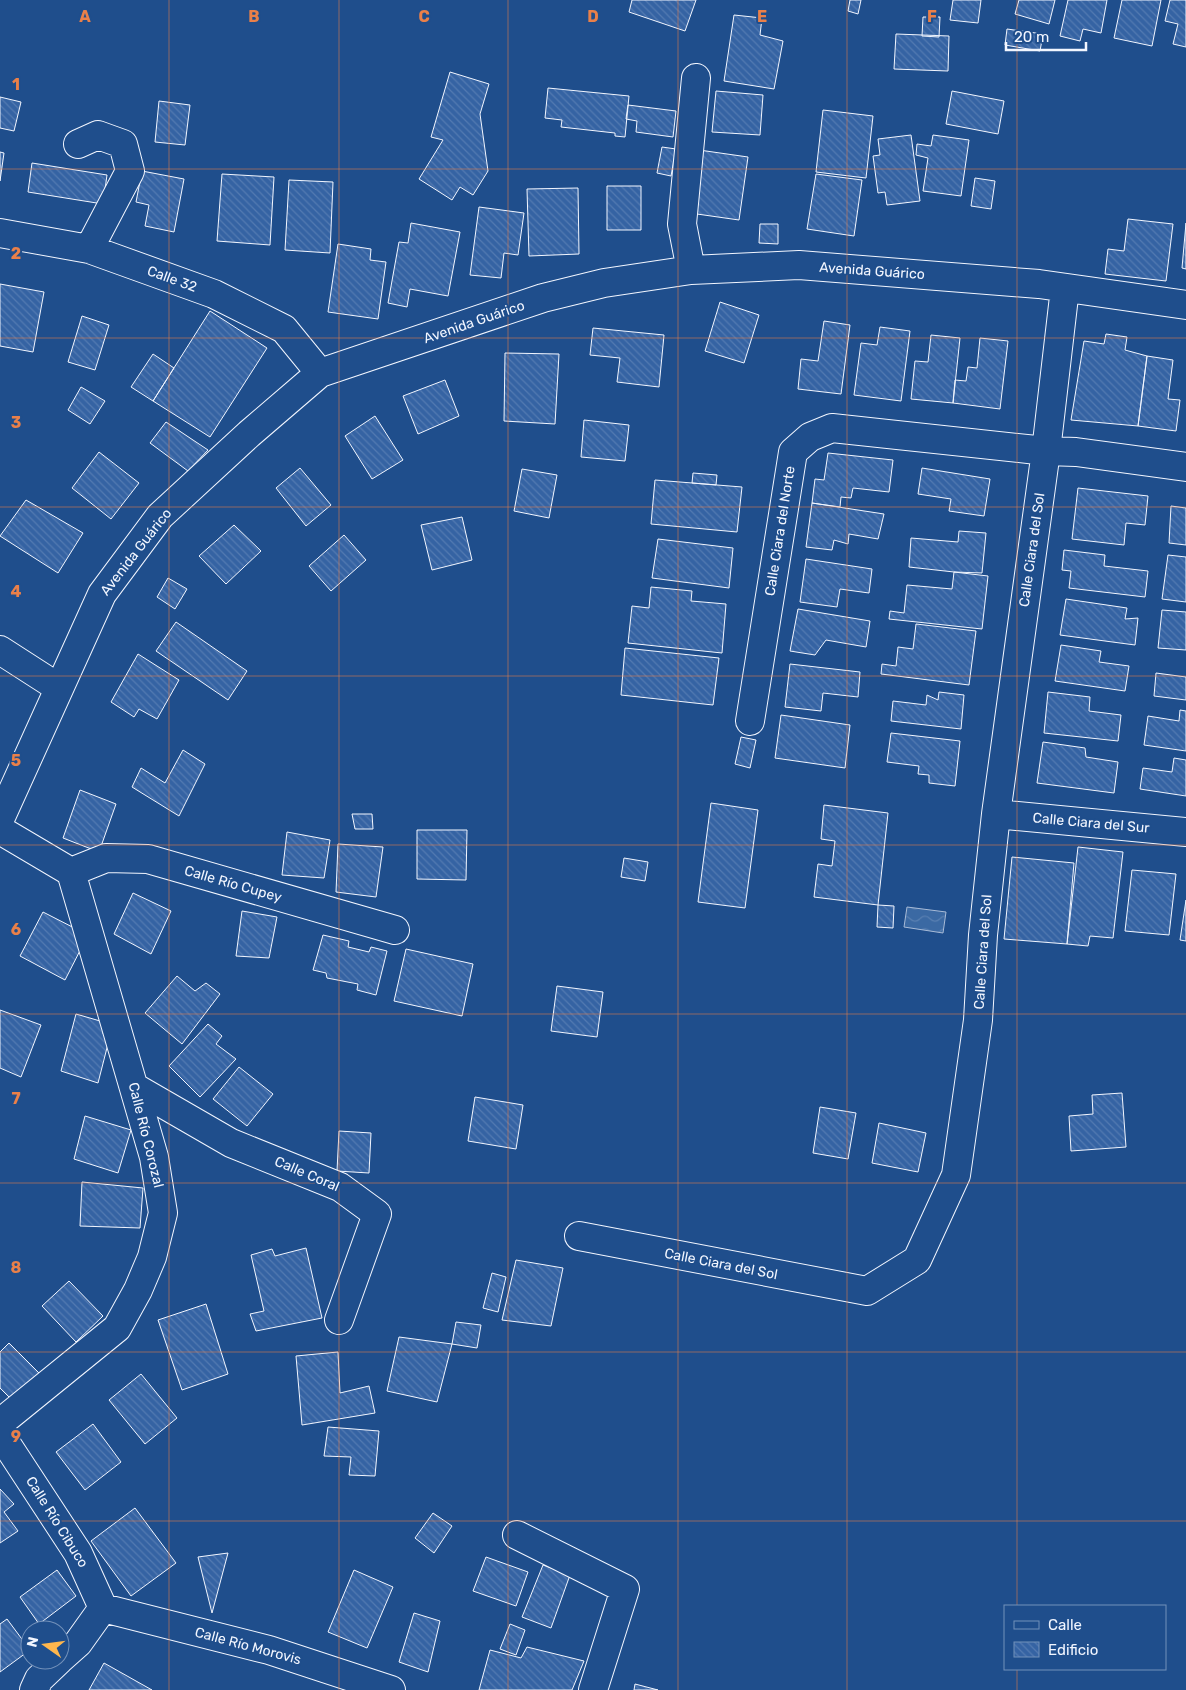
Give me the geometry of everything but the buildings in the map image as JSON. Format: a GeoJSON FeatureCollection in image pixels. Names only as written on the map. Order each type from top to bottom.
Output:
{"type":"FeatureCollection","features":[{"type":"Feature","properties":{"kind":"street"},"geometry":{"type":"LineString","coordinates":[[691,270],[682,224],[696,78]]}},
{"type":"Feature","properties":{"kind":"street"},"geometry":{"type":"LineString","coordinates":[[78,144],[98,135],[123,144],[130,171],[90,249]]}},
{"type":"Feature","properties":{"kind":"street","name":"Calle 32"},"geometry":{"type":"LineString","coordinates":[[0,232],[90,249],[214,294],[284,329],[320,373]]}},
{"type":"Feature","properties":{"kind":"street","name":"Avenida Guárico"},"geometry":{"type":"LineString","coordinates":[[0,819],[102,594],[160,516],[249,434],[320,373],[543,298],[604,283],[691,270],[798,265],[1039,284],[1186,305]]}},
{"type":"Feature","properties":{"kind":"street","name":"Calle Ciara del Sol"},"geometry":{"type":"LineString","coordinates":[[579,1236],[867,1291],[917,1260],[956,1175],[978,1020],[983,935],[996,814],[1046,451],[1065,288]]}},
{"type":"Feature","properties":{"kind":"street","name":"Calle Ciara del Norte"},"geometry":{"type":"LineString","coordinates":[[750,721],[793,452],[810,436],[832,428],[1046,451],[1076,452],[1186,467]]}},
{"type":"Feature","properties":{"kind":"street"},"geometry":{"type":"LineString","coordinates":[[0,650],[59,688]]}},
{"type":"Feature","properties":{"kind":"street","name":"Calle Ciara del Sur"},"geometry":{"type":"LineString","coordinates":[[996,814],[1186,832]]}},
{"type":"Feature","properties":{"kind":"street"},"geometry":{"type":"LineString","coordinates":[[0,830],[71,872]]}},
{"type":"Feature","properties":{"kind":"street","name":"Calle Río Cupey"},"geometry":{"type":"LineString","coordinates":[[71,872],[106,858],[148,859],[396,930]]}},
{"type":"Feature","properties":{"kind":"street","name":"Calle Río Corozal"},"geometry":{"type":"LineString","coordinates":[[0,1423],[117,1328],[138,1290],[148,1265],[163,1213],[154,1157],[71,872]]}},
{"type":"Feature","properties":{"kind":"street","name":"Calle Coral"},"geometry":{"type":"LineString","coordinates":[[134,1087],[231,1143],[340,1187],[377,1214],[339,1320]]}},
{"type":"Feature","properties":{"kind":"street","name":"Calle Río Cibuco"},"geometry":{"type":"LineString","coordinates":[[0,1434],[78,1553],[103,1608]]}},
{"type":"Feature","properties":{"kind":"street"},"geometry":{"type":"LineString","coordinates":[[517,1535],[625,1589],[593,1690]]}},
{"type":"Feature","properties":{"kind":"street"},"geometry":{"type":"LineString","coordinates":[[70,1651],[78,1643],[103,1608]]}},
{"type":"Feature","properties":{"kind":"street","name":"Calle Río Morovis"},"geometry":{"type":"LineString","coordinates":[[103,1608],[269,1650],[391,1690]]}},
{"type":"Feature","properties":{"kind":"street"},"geometry":{"type":"LineString","coordinates":[[34,1690],[39,1679],[49,1670]]}},
{"type":"Feature","properties":{"kind":"water"},"geometry":{"type":"Polygon","coordinates":[[[907,907],[946,912],[943,933],[904,927],[907,907]]]}}]}
